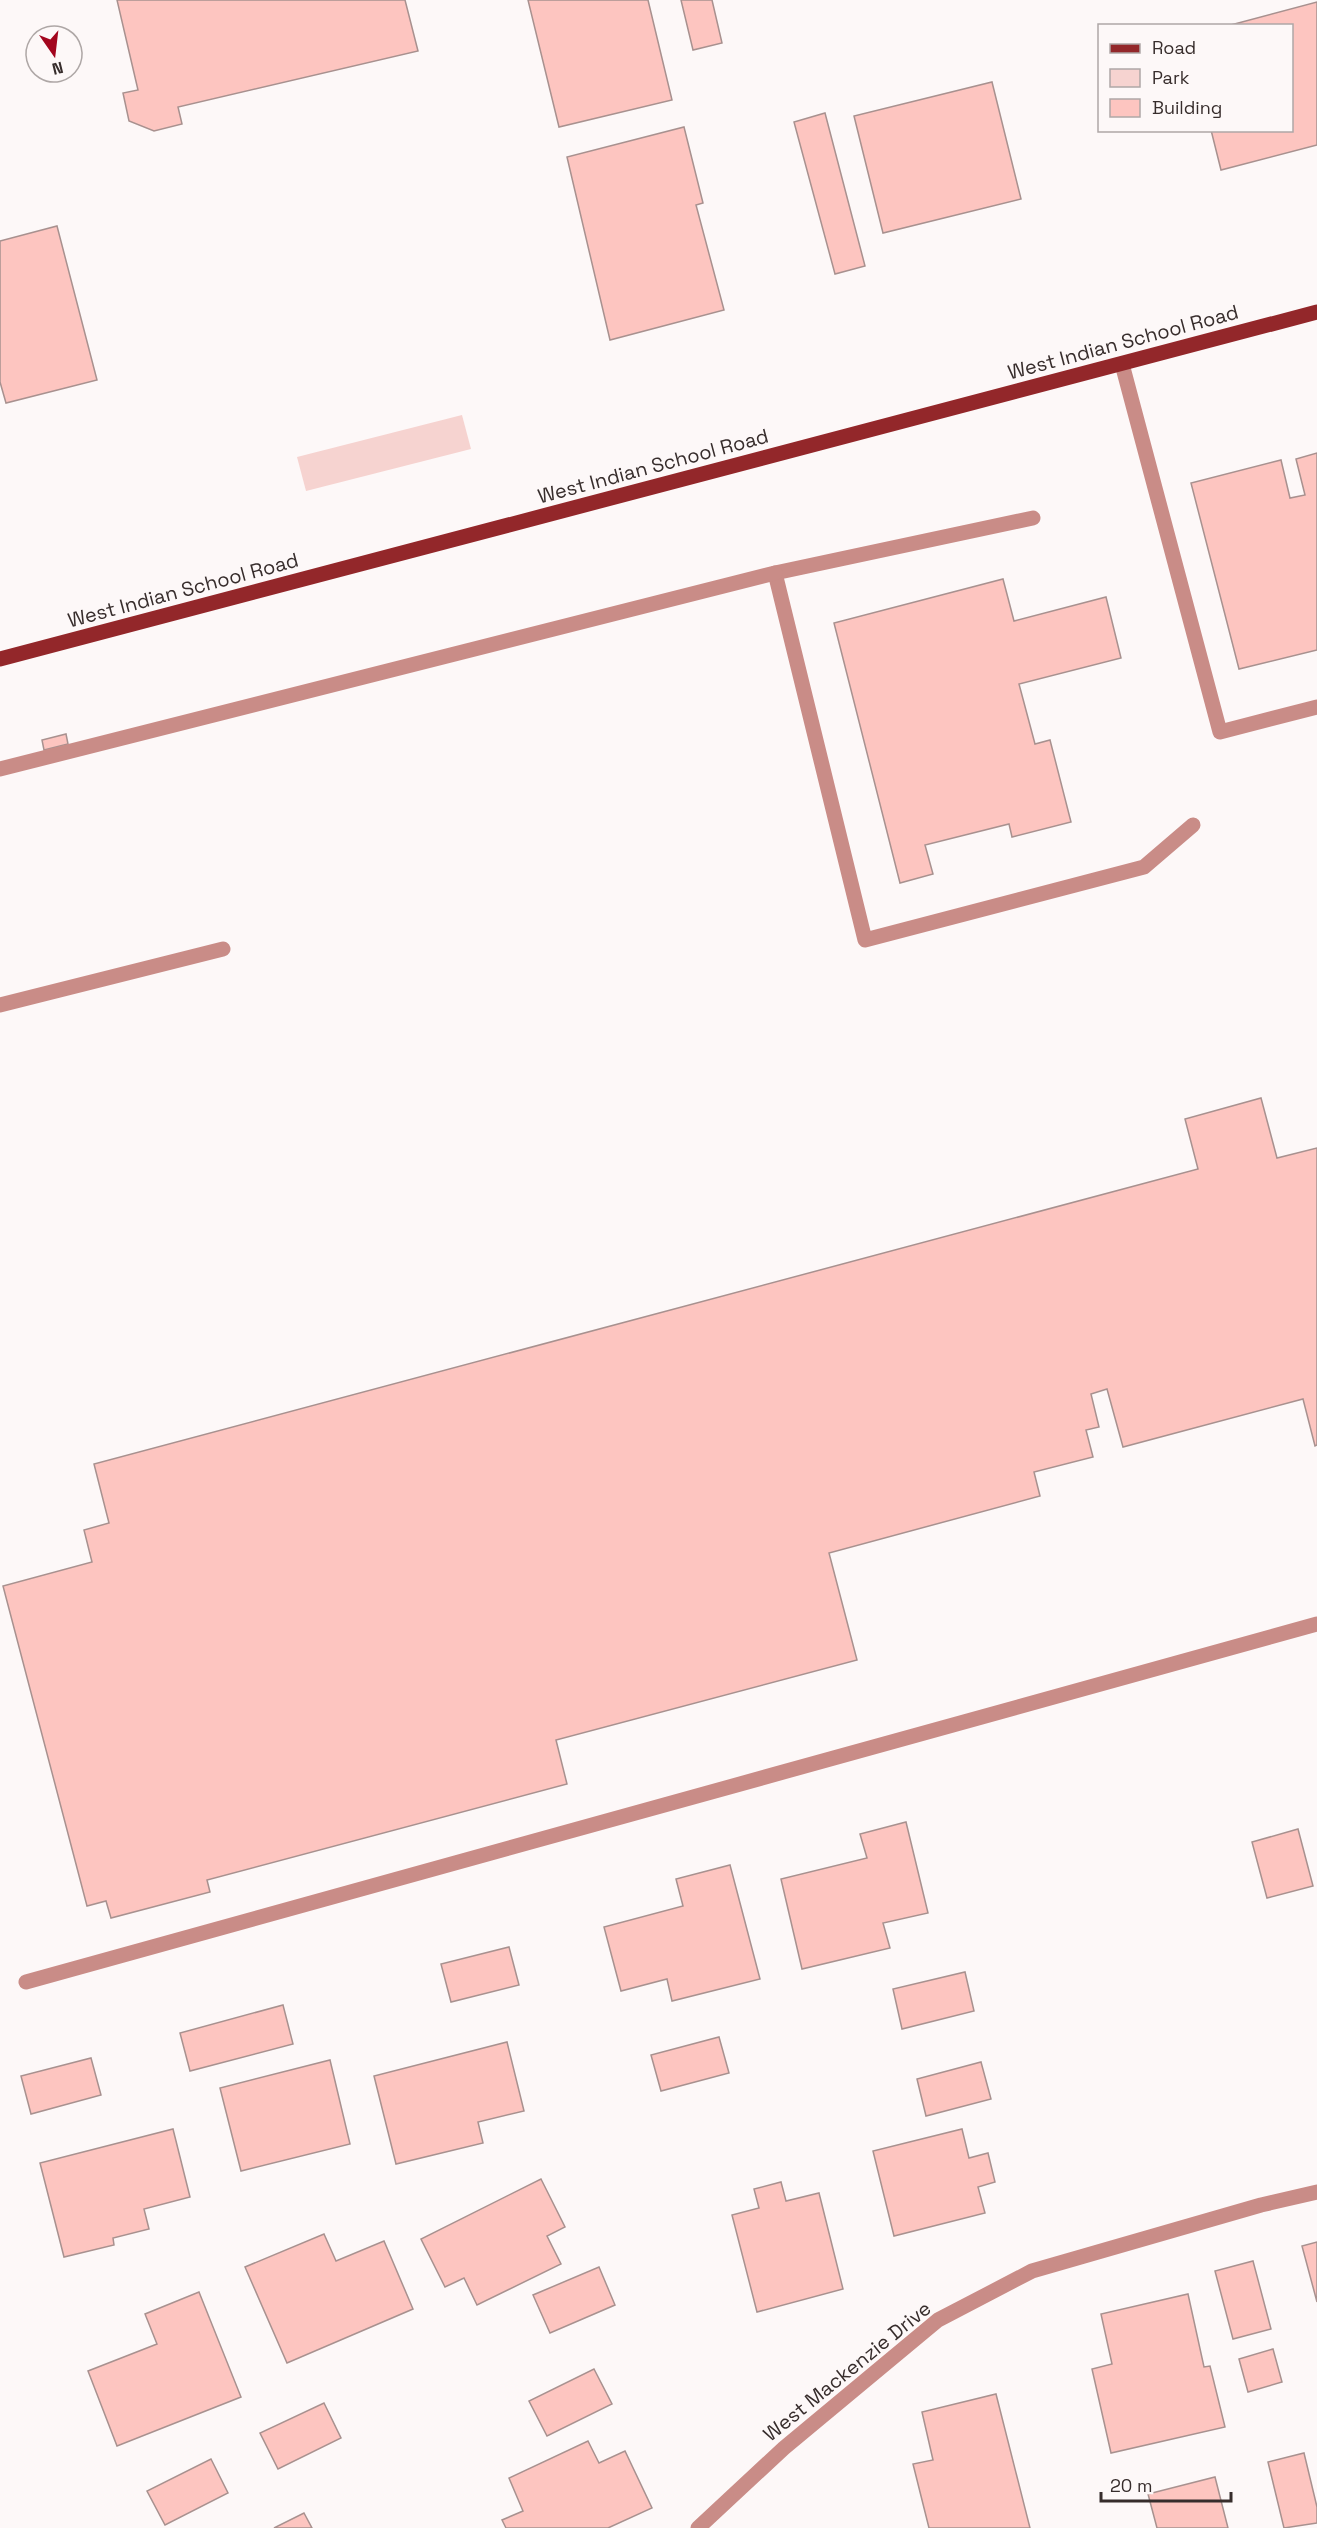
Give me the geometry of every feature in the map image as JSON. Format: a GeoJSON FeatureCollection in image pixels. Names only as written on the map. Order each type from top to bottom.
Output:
{"type":"FeatureCollection","features":[{"type":"Feature","properties":{"kind":"main road","name":"West Indian School Road"},"geometry":{"type":"LineString","coordinates":[[0,659],[1317,312]]}},
{"type":"Feature","properties":{"kind":"lane"},"geometry":{"type":"LineString","coordinates":[[1122,364],[1220,732],[1317,708]]}},
{"type":"Feature","properties":{"kind":"lane"},"geometry":{"type":"LineString","coordinates":[[0,769],[775,573],[1033,518]]}},
{"type":"Feature","properties":{"kind":"lane"},"geometry":{"type":"LineString","coordinates":[[775,573],[865,940],[1144,867],[1193,825]]}},
{"type":"Feature","properties":{"kind":"lane"},"geometry":{"type":"LineString","coordinates":[[0,1005],[223,949]]}},
{"type":"Feature","properties":{"kind":"lane"},"geometry":{"type":"LineString","coordinates":[[26,1982],[1317,1624]]}},
{"type":"Feature","properties":{"kind":"lane","name":"West Mackenzie Drive"},"geometry":{"type":"LineString","coordinates":[[698,2528],[784,2448],[938,2320],[1032,2271],[1261,2205],[1317,2192]]}},
{"type":"Feature","properties":{"kind":"green space"},"geometry":{"type":"Polygon","coordinates":[[[462,415],[471,449],[306,491],[297,457],[462,415]]]}},
{"type":"Feature","properties":{"kind":"building"},"geometry":{"type":"Polygon","coordinates":[[[117,0],[405,0],[418,51],[178,107],[182,124],[154,131],[129,121],[123,93],[138,90],[117,0]]]}},
{"type":"Feature","properties":{"kind":"building"},"geometry":{"type":"Polygon","coordinates":[[[528,0],[648,0],[672,100],[559,127],[528,0]]]}},
{"type":"Feature","properties":{"kind":"building"},"geometry":{"type":"Polygon","coordinates":[[[681,0],[712,0],[722,43],[693,50],[681,0]]]}},
{"type":"Feature","properties":{"kind":"building"},"geometry":{"type":"Polygon","coordinates":[[[1317,2],[1317,145],[1221,170],[1212,132],[1293,132],[1293,24],[1234,24],[1317,2]]]}},
{"type":"Feature","properties":{"kind":"building"},"geometry":{"type":"Polygon","coordinates":[[[992,82],[1021,199],[883,233],[854,116],[992,82]]]}},
{"type":"Feature","properties":{"kind":"building"},"geometry":{"type":"Polygon","coordinates":[[[825,113],[865,266],[835,274],[794,122],[825,113]]]}},
{"type":"Feature","properties":{"kind":"building"},"geometry":{"type":"Polygon","coordinates":[[[684,127],[703,203],[696,205],[724,310],[610,340],[567,157],[684,127]]]}},
{"type":"Feature","properties":{"kind":"building"},"geometry":{"type":"Polygon","coordinates":[[[57,226],[97,380],[6,403],[0,382],[0,241],[57,226]]]}},
{"type":"Feature","properties":{"kind":"building"},"geometry":{"type":"Polygon","coordinates":[[[1317,453],[1317,650],[1239,669],[1191,483],[1281,460],[1290,498],[1305,495],[1296,459],[1317,453]]]}},
{"type":"Feature","properties":{"kind":"building"},"geometry":{"type":"Polygon","coordinates":[[[1003,579],[1014,621],[1106,597],[1121,658],[1019,684],[1035,744],[1050,740],[1071,822],[1012,837],[1009,824],[925,845],[933,874],[900,883],[834,623],[1003,579]]]}},
{"type":"Feature","properties":{"kind":"building"},"geometry":{"type":"Polygon","coordinates":[[[66,734],[68,744],[44,750],[42,740],[66,734]]]}},
{"type":"Feature","properties":{"kind":"building"},"geometry":{"type":"Polygon","coordinates":[[[1261,1098],[1277,1158],[1317,1148],[1317,1445],[1315,1446],[1303,1399],[1123,1447],[1107,1389],[1091,1394],[1099,1427],[1086,1430],[1093,1457],[1034,1472],[1040,1496],[829,1553],[857,1660],[556,1740],[567,1784],[207,1880],[210,1892],[111,1918],[106,1901],[87,1906],[3,1586],[92,1562],[84,1530],[109,1523],[94,1464],[1198,1169],[1185,1119],[1261,1098]]]}},
{"type":"Feature","properties":{"kind":"building"},"geometry":{"type":"Polygon","coordinates":[[[906,1822],[928,1913],[883,1923],[890,1948],[802,1969],[781,1879],[867,1858],[860,1834],[906,1822]]]}},
{"type":"Feature","properties":{"kind":"building"},"geometry":{"type":"Polygon","coordinates":[[[1298,1829],[1313,1886],[1267,1898],[1252,1842],[1298,1829]]]}},
{"type":"Feature","properties":{"kind":"building"},"geometry":{"type":"Polygon","coordinates":[[[730,1865],[760,1979],[672,2001],[667,1979],[621,1991],[604,1927],[683,1906],[676,1879],[730,1865]]]}},
{"type":"Feature","properties":{"kind":"building"},"geometry":{"type":"Polygon","coordinates":[[[509,1947],[519,1985],[451,2002],[441,1964],[509,1947]]]}},
{"type":"Feature","properties":{"kind":"building"},"geometry":{"type":"Polygon","coordinates":[[[965,1972],[974,2011],[902,2029],[893,1989],[965,1972]]]}},
{"type":"Feature","properties":{"kind":"building"},"geometry":{"type":"Polygon","coordinates":[[[283,2005],[293,2044],[190,2071],[180,2033],[283,2005]]]}},
{"type":"Feature","properties":{"kind":"building"},"geometry":{"type":"Polygon","coordinates":[[[719,2037],[729,2073],[661,2091],[651,2055],[719,2037]]]}},
{"type":"Feature","properties":{"kind":"building"},"geometry":{"type":"Polygon","coordinates":[[[507,2042],[524,2111],[478,2122],[483,2143],[396,2164],[374,2076],[507,2042]]]}},
{"type":"Feature","properties":{"kind":"building"},"geometry":{"type":"Polygon","coordinates":[[[91,2058],[101,2095],[31,2114],[21,2076],[91,2058]]]}},
{"type":"Feature","properties":{"kind":"building"},"geometry":{"type":"Polygon","coordinates":[[[330,2060],[350,2144],[241,2171],[220,2088],[330,2060]]]}},
{"type":"Feature","properties":{"kind":"building"},"geometry":{"type":"Polygon","coordinates":[[[981,2062],[991,2099],[926,2116],[917,2079],[981,2062]]]}},
{"type":"Feature","properties":{"kind":"building"},"geometry":{"type":"Polygon","coordinates":[[[173,2129],[190,2197],[144,2209],[149,2229],[113,2238],[114,2245],[64,2257],[40,2163],[173,2129]]]}},
{"type":"Feature","properties":{"kind":"building"},"geometry":{"type":"Polygon","coordinates":[[[962,2129],[969,2158],[988,2153],[995,2182],[978,2187],[985,2213],[894,2236],[873,2151],[962,2129]]]}},
{"type":"Feature","properties":{"kind":"building"},"geometry":{"type":"Polygon","coordinates":[[[541,2179],[565,2227],[547,2236],[561,2264],[477,2305],[464,2278],[445,2287],[421,2239],[541,2179]]]}},
{"type":"Feature","properties":{"kind":"building"},"geometry":{"type":"Polygon","coordinates":[[[781,2182],[786,2201],[819,2193],[843,2289],[757,2312],[732,2215],[759,2208],[754,2189],[781,2182]]]}},
{"type":"Feature","properties":{"kind":"building"},"geometry":{"type":"Polygon","coordinates":[[[324,2234],[336,2261],[384,2241],[413,2309],[287,2363],[245,2267],[324,2234]]]}},
{"type":"Feature","properties":{"kind":"building"},"geometry":{"type":"Polygon","coordinates":[[[1317,2242],[1317,2302],[1302,2246],[1317,2242]]]}},
{"type":"Feature","properties":{"kind":"building"},"geometry":{"type":"Polygon","coordinates":[[[1253,2261],[1271,2329],[1233,2339],[1215,2271],[1253,2261]]]}},
{"type":"Feature","properties":{"kind":"building"},"geometry":{"type":"Polygon","coordinates":[[[599,2267],[615,2305],[550,2333],[533,2295],[599,2267]]]}},
{"type":"Feature","properties":{"kind":"building"},"geometry":{"type":"Polygon","coordinates":[[[199,2292],[241,2397],[117,2446],[88,2371],[157,2344],[145,2314],[199,2292]]]}},
{"type":"Feature","properties":{"kind":"building"},"geometry":{"type":"Polygon","coordinates":[[[1188,2294],[1204,2367],[1210,2366],[1225,2427],[1111,2453],[1092,2369],[1112,2364],[1101,2314],[1188,2294]]]}},
{"type":"Feature","properties":{"kind":"building"},"geometry":{"type":"Polygon","coordinates":[[[1273,2349],[1282,2382],[1248,2392],[1239,2359],[1273,2349]]]}},
{"type":"Feature","properties":{"kind":"building"},"geometry":{"type":"Polygon","coordinates":[[[594,2369],[612,2404],[547,2436],[529,2401],[594,2369]]]}},
{"type":"Feature","properties":{"kind":"building"},"geometry":{"type":"Polygon","coordinates":[[[996,2394],[1030,2528],[929,2528],[913,2464],[933,2460],[922,2412],[996,2394]]]}},
{"type":"Feature","properties":{"kind":"building"},"geometry":{"type":"Polygon","coordinates":[[[324,2403],[341,2438],[278,2469],[260,2433],[324,2403]]]}},
{"type":"Feature","properties":{"kind":"building"},"geometry":{"type":"Polygon","coordinates":[[[588,2441],[599,2463],[625,2451],[652,2508],[608,2528],[506,2528],[502,2520],[523,2511],[509,2478],[588,2441]]]}},
{"type":"Feature","properties":{"kind":"building"},"geometry":{"type":"Polygon","coordinates":[[[1304,2453],[1317,2507],[1317,2523],[1284,2528],[1268,2462],[1304,2453]]]}},
{"type":"Feature","properties":{"kind":"building"},"geometry":{"type":"Polygon","coordinates":[[[211,2459],[228,2493],[165,2525],[147,2491],[211,2459]]]}},
{"type":"Feature","properties":{"kind":"building"},"geometry":{"type":"Polygon","coordinates":[[[1215,2477],[1228,2528],[1157,2528],[1148,2494],[1215,2477]]]}},
{"type":"Feature","properties":{"kind":"building"},"geometry":{"type":"Polygon","coordinates":[[[304,2513],[312,2528],[274,2528],[304,2513]]]}}]}
